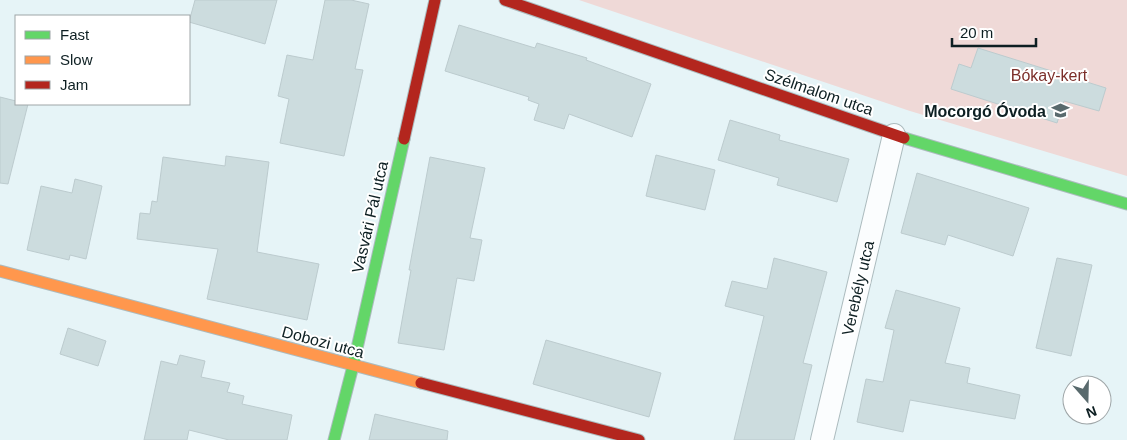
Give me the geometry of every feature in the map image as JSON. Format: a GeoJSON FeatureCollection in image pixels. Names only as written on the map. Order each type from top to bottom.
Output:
{"type":"FeatureCollection","features":[{"type":"Feature","properties":{"kind":"street","name":"Vasvári Pál utca"},"geometry":{"type":"LineString","coordinates":[[334,440],[353,366],[435,0]]}},
{"type":"Feature","properties":{"kind":"street","name":"Szélmalom utca"},"geometry":{"type":"LineString","coordinates":[[505,0],[894,135],[1127,204]]}},
{"type":"Feature","properties":{"kind":"street","name":"Verebély utca"},"geometry":{"type":"LineString","coordinates":[[822,440],[894,135]]}},
{"type":"Feature","properties":{"kind":"street","name":"Dobozi utca"},"geometry":{"type":"LineString","coordinates":[[0,271],[353,366],[639,440]]}},
{"type":"Feature","properties":{"kind":"green space","name":"Bókay-kert"},"geometry":{"type":"Polygon","coordinates":[[[579,0],[1127,0],[1127,176],[910,111],[579,0]]]}},
{"type":"Feature","properties":{"kind":"building"},"geometry":{"type":"Polygon","coordinates":[[[195,0],[277,0],[265,44],[190,22],[195,0]]]}},
{"type":"Feature","properties":{"kind":"building"},"geometry":{"type":"Polygon","coordinates":[[[325,0],[351,0],[369,4],[355,69],[363,70],[344,156],[280,143],[289,99],[278,96],[287,55],[313,60],[325,0]]]}},
{"type":"Feature","properties":{"kind":"building"},"geometry":{"type":"Polygon","coordinates":[[[459,25],[535,48],[537,43],[587,58],[586,60],[651,84],[632,137],[569,114],[564,129],[534,120],[539,104],[528,100],[529,97],[445,71],[459,25]]]}},
{"type":"Feature","properties":{"kind":"building","name":"Mocorgó Óvoda"},"geometry":{"type":"Polygon","coordinates":[[[978,48],[1106,88],[1099,111],[1064,101],[1057,123],[951,89],[959,64],[971,68],[978,48]]]}},
{"type":"Feature","properties":{"kind":"building"},"geometry":{"type":"Polygon","coordinates":[[[0,97],[15,101],[15,105],[28,105],[8,184],[0,183],[0,97]]]}},
{"type":"Feature","properties":{"kind":"building"},"geometry":{"type":"Polygon","coordinates":[[[730,120],[780,135],[779,140],[849,159],[837,202],[777,185],[779,178],[718,160],[730,120]]]}},
{"type":"Feature","properties":{"kind":"building"},"geometry":{"type":"Polygon","coordinates":[[[656,155],[715,170],[705,210],[646,196],[656,155]]]}},
{"type":"Feature","properties":{"kind":"building"},"geometry":{"type":"Polygon","coordinates":[[[226,156],[269,162],[257,252],[319,264],[307,320],[207,299],[218,249],[137,239],[140,213],[150,214],[152,201],[157,202],[163,157],[225,166],[226,156]]]}},
{"type":"Feature","properties":{"kind":"building"},"geometry":{"type":"Polygon","coordinates":[[[430,157],[485,168],[470,238],[482,240],[474,281],[457,278],[444,350],[398,343],[411,270],[409,270],[430,157]]]}},
{"type":"Feature","properties":{"kind":"building"},"geometry":{"type":"Polygon","coordinates":[[[917,173],[1029,208],[1013,256],[948,235],[945,245],[901,233],[917,173]]]}},
{"type":"Feature","properties":{"kind":"building"},"geometry":{"type":"Polygon","coordinates":[[[75,179],[102,186],[86,259],[70,255],[69,260],[27,250],[41,186],[72,193],[75,179]]]}},
{"type":"Feature","properties":{"kind":"building"},"geometry":{"type":"Polygon","coordinates":[[[774,258],[827,272],[803,363],[812,365],[794,440],[734,440],[764,316],[725,306],[732,281],[767,289],[774,258]]]}},
{"type":"Feature","properties":{"kind":"building"},"geometry":{"type":"Polygon","coordinates":[[[1057,258],[1092,265],[1071,356],[1036,348],[1057,258]]]}},
{"type":"Feature","properties":{"kind":"building"},"geometry":{"type":"Polygon","coordinates":[[[896,290],[960,308],[945,363],[970,368],[967,383],[1020,395],[1015,419],[910,400],[903,432],[857,422],[866,379],[883,382],[894,330],[885,328],[896,290]]]}},
{"type":"Feature","properties":{"kind":"building"},"geometry":{"type":"Polygon","coordinates":[[[68,328],[106,341],[98,366],[60,354],[68,328]]]}},
{"type":"Feature","properties":{"kind":"building"},"geometry":{"type":"Polygon","coordinates":[[[546,340],[661,373],[649,417],[533,384],[546,340]]]}},
{"type":"Feature","properties":{"kind":"building"},"geometry":{"type":"Polygon","coordinates":[[[180,355],[205,361],[201,377],[230,383],[227,392],[244,396],[242,404],[292,415],[287,440],[229,440],[189,430],[187,440],[144,440],[161,361],[177,365],[180,355]]]}},
{"type":"Feature","properties":{"kind":"building"},"geometry":{"type":"Polygon","coordinates":[[[375,414],[448,431],[447,440],[369,440],[375,414]]]}},
{"type":"Feature","properties":{"kind":"traffic: fast"},"geometry":{"type":"LineString","coordinates":[[904,138],[1127,204]]}},
{"type":"Feature","properties":{"kind":"traffic: fast"},"geometry":{"type":"LineString","coordinates":[[334,440],[353,366],[404,139]]}},
{"type":"Feature","properties":{"kind":"traffic: slow"},"geometry":{"type":"LineString","coordinates":[[0,271],[421,383]]}},
{"type":"Feature","properties":{"kind":"traffic: jam"},"geometry":{"type":"LineString","coordinates":[[404,139],[435,0]]}},
{"type":"Feature","properties":{"kind":"traffic: jam"},"geometry":{"type":"LineString","coordinates":[[505,0],[904,138]]}},
{"type":"Feature","properties":{"kind":"traffic: jam"},"geometry":{"type":"LineString","coordinates":[[421,383],[639,440]]}},
{"type":"Feature","properties":{"kind":"place","name":"Mocorgó Óvoda"},"geometry":{"type":"Point","coordinates":[1060,111]}}]}
